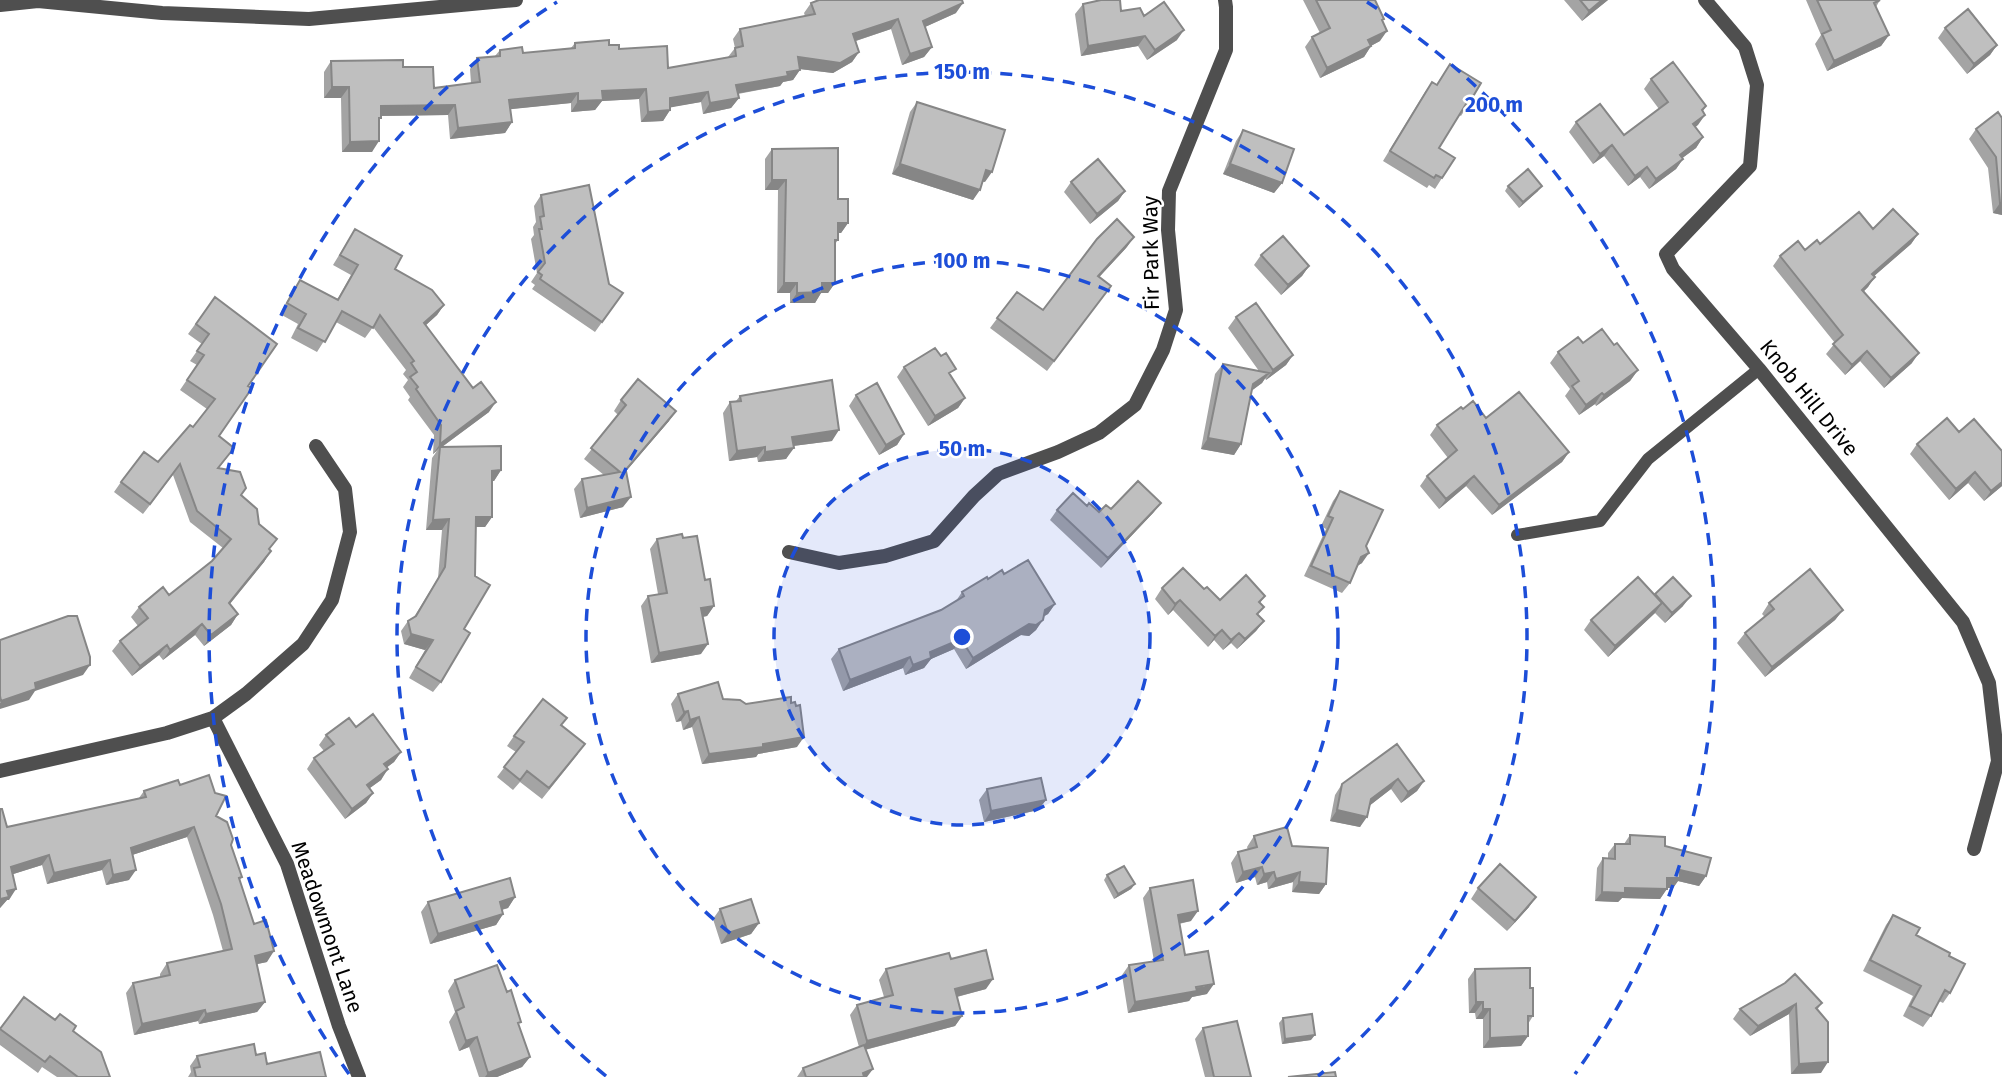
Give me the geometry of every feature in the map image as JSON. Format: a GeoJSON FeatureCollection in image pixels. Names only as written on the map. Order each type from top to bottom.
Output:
{"type":"FeatureCollection","features":[{"type":"Feature","properties":{"kind":"street"},"geometry":{"type":"LineString","coordinates":[[0,5],[38,1],[162,13],[309,19],[516,0]]}},
{"type":"Feature","properties":{"kind":"street","name":"Fir Park Way"},"geometry":{"type":"LineString","coordinates":[[789,552],[839,563],[885,556],[934,541],[974,496],[998,474],[1059,452],[1099,433],[1135,405],[1163,350],[1176,310],[1168,230],[1169,191],[1226,50],[1227,7],[1224,0]]}},
{"type":"Feature","properties":{"kind":"street","name":"Knob Hill Drive"},"geometry":{"type":"LineString","coordinates":[[1706,0],[1745,47],[1757,85],[1750,166],[1666,254],[1673,269],[1759,369],[1963,622],[1989,683],[1998,761],[1974,849]]}},
{"type":"Feature","properties":{"kind":"street"},"geometry":{"type":"LineString","coordinates":[[0,771],[167,733],[213,718],[246,694],[303,644],[332,600],[350,532],[345,489],[316,446]]}},
{"type":"Feature","properties":{"kind":"street","name":"Meadowmont Lane"},"geometry":{"type":"LineString","coordinates":[[213,718],[287,864],[338,1027],[359,1077]]}},
{"type":"Feature","properties":{"kind":"lane"},"geometry":{"type":"LineString","coordinates":[[1517,535],[1600,521],[1648,459],[1759,369]]}},
{"type":"Feature","properties":{"kind":"building"},"geometry":{"type":"Polygon","coordinates":[[[819,0],[962,0],[963,3],[923,21],[932,47],[910,54],[898,19],[853,34],[859,52],[840,63],[798,57],[800,70],[787,72],[788,76],[736,85],[739,98],[710,103],[708,92],[670,98],[670,110],[648,112],[646,89],[602,91],[603,100],[578,101],[578,93],[509,100],[512,122],[458,128],[455,105],[381,106],[379,141],[350,142],[349,87],[332,87],[331,61],[403,60],[403,67],[433,67],[434,88],[480,82],[477,58],[500,56],[500,50],[522,47],[523,53],[575,48],[575,43],[609,40],[609,45],[619,45],[619,49],[667,46],[668,68],[736,56],[735,48],[743,46],[740,29],[815,14],[811,3],[819,0]]]}},
{"type":"Feature","properties":{"kind":"building"},"geometry":{"type":"Polygon","coordinates":[[[1120,0],[1121,11],[1140,8],[1144,16],[1164,2],[1184,30],[1155,50],[1145,36],[1088,46],[1083,4],[1120,0]]]}},
{"type":"Feature","properties":{"kind":"building"},"geometry":{"type":"Polygon","coordinates":[[[1316,0],[1375,0],[1387,31],[1368,40],[1371,46],[1327,68],[1312,37],[1330,28],[1316,0]]]}},
{"type":"Feature","properties":{"kind":"building"},"geometry":{"type":"Polygon","coordinates":[[[1580,0],[1602,0],[1589,11],[1580,0]]]}},
{"type":"Feature","properties":{"kind":"building"},"geometry":{"type":"Polygon","coordinates":[[[1817,0],[1880,0],[1874,3],[1889,35],[1834,61],[1822,34],[1831,30],[1817,0]]]}},
{"type":"Feature","properties":{"kind":"building"},"geometry":{"type":"Polygon","coordinates":[[[1968,9],[1997,45],[1974,64],[1945,28],[1968,9]]]}},
{"type":"Feature","properties":{"kind":"building"},"geometry":{"type":"Polygon","coordinates":[[[1673,62],[1706,106],[1702,110],[1705,115],[1693,124],[1703,137],[1680,155],[1683,159],[1656,179],[1647,167],[1635,176],[1612,145],[1600,154],[1576,122],[1600,104],[1624,135],[1668,102],[1651,79],[1673,62]]]}},
{"type":"Feature","properties":{"kind":"building"},"geometry":{"type":"Polygon","coordinates":[[[1450,64],[1481,83],[1439,148],[1455,158],[1442,178],[1436,175],[1434,178],[1390,151],[1432,82],[1437,85],[1450,64]]]}},
{"type":"Feature","properties":{"kind":"building"},"geometry":{"type":"Polygon","coordinates":[[[917,102],[1005,130],[992,172],[986,170],[980,190],[900,164],[917,102]]]}},
{"type":"Feature","properties":{"kind":"building"},"geometry":{"type":"Polygon","coordinates":[[[1998,112],[2002,118],[2002,203],[1996,157],[1976,129],[1998,112]]]}},
{"type":"Feature","properties":{"kind":"building"},"geometry":{"type":"Polygon","coordinates":[[[1243,130],[1294,149],[1282,183],[1230,164],[1243,130]]]}},
{"type":"Feature","properties":{"kind":"building"},"geometry":{"type":"Polygon","coordinates":[[[838,148],[838,199],[848,199],[848,223],[838,223],[838,240],[835,240],[835,283],[822,283],[822,292],[797,293],[797,283],[784,283],[786,180],[772,180],[772,149],[838,148]]]}},
{"type":"Feature","properties":{"kind":"building"},"geometry":{"type":"Polygon","coordinates":[[[1098,159],[1125,191],[1097,214],[1071,182],[1098,159]]]}},
{"type":"Feature","properties":{"kind":"building"},"geometry":{"type":"Polygon","coordinates":[[[1528,169],[1542,186],[1523,202],[1508,186],[1528,169]]]}},
{"type":"Feature","properties":{"kind":"building"},"geometry":{"type":"Polygon","coordinates":[[[589,185],[609,284],[623,293],[602,322],[540,279],[542,275],[538,272],[545,263],[539,229],[542,229],[540,217],[544,216],[541,195],[589,185]]]}},
{"type":"Feature","properties":{"kind":"building"},"geometry":{"type":"Polygon","coordinates":[[[1893,209],[1918,234],[1872,274],[1875,277],[1862,290],[1919,353],[1891,378],[1867,351],[1852,365],[1833,344],[1843,335],[1780,256],[1798,241],[1805,250],[1817,240],[1820,244],[1859,212],[1873,229],[1893,209]]]}},
{"type":"Feature","properties":{"kind":"building"},"geometry":{"type":"Polygon","coordinates":[[[1117,219],[1134,237],[1098,276],[1111,286],[1054,361],[997,318],[1017,292],[1043,310],[1097,239],[1117,219]]]}},
{"type":"Feature","properties":{"kind":"building"},"geometry":{"type":"Polygon","coordinates":[[[355,229],[402,256],[395,269],[432,290],[444,305],[424,323],[473,388],[481,382],[496,402],[440,444],[441,425],[410,377],[417,372],[411,363],[414,361],[380,315],[373,328],[342,311],[325,342],[298,328],[306,314],[287,303],[300,280],[338,300],[358,265],[340,255],[355,229]]]}},
{"type":"Feature","properties":{"kind":"building"},"geometry":{"type":"Polygon","coordinates":[[[1283,236],[1309,266],[1288,285],[1261,255],[1283,236]]]}},
{"type":"Feature","properties":{"kind":"building"},"geometry":{"type":"Polygon","coordinates":[[[215,297],[277,344],[248,386],[252,388],[219,436],[234,448],[218,468],[240,472],[246,488],[241,495],[257,509],[259,524],[277,539],[269,549],[271,551],[229,603],[238,614],[211,635],[202,624],[170,650],[167,645],[140,666],[120,641],[148,618],[139,607],[163,587],[169,595],[212,561],[231,539],[197,511],[180,464],[150,504],[121,482],[144,452],[158,462],[190,425],[193,427],[215,399],[187,380],[204,355],[197,351],[209,334],[196,324],[215,297]]]}},
{"type":"Feature","properties":{"kind":"building"},"geometry":{"type":"Polygon","coordinates":[[[1256,303],[1293,355],[1273,370],[1236,317],[1256,303]]]}},
{"type":"Feature","properties":{"kind":"building"},"geometry":{"type":"Polygon","coordinates":[[[1602,329],[1638,370],[1586,405],[1572,386],[1579,381],[1558,352],[1578,337],[1583,343],[1602,329]]]}},
{"type":"Feature","properties":{"kind":"building"},"geometry":{"type":"Polygon","coordinates":[[[935,348],[941,356],[946,353],[956,369],[949,373],[965,398],[935,416],[904,367],[935,348]]]}},
{"type":"Feature","properties":{"kind":"building"},"geometry":{"type":"Polygon","coordinates":[[[1223,364],[1269,373],[1253,384],[1241,444],[1208,438],[1223,364]]]}},
{"type":"Feature","properties":{"kind":"building"},"geometry":{"type":"Polygon","coordinates":[[[638,379],[676,411],[624,472],[626,471],[631,497],[587,508],[582,479],[620,472],[591,448],[626,405],[621,400],[638,379]]]}},
{"type":"Feature","properties":{"kind":"building"},"geometry":{"type":"Polygon","coordinates":[[[832,380],[839,430],[792,437],[794,448],[765,452],[765,447],[737,451],[730,402],[741,401],[740,396],[832,380]]]}},
{"type":"Feature","properties":{"kind":"building"},"geometry":{"type":"Polygon","coordinates":[[[877,383],[904,434],[886,445],[856,395],[877,383]]]}},
{"type":"Feature","properties":{"kind":"building"},"geometry":{"type":"Polygon","coordinates":[[[1519,392],[1569,452],[1499,505],[1474,476],[1446,499],[1427,476],[1457,450],[1437,425],[1473,401],[1486,418],[1519,392]]]}},
{"type":"Feature","properties":{"kind":"building"},"geometry":{"type":"Polygon","coordinates":[[[1947,418],[1959,432],[1974,419],[2002,451],[2002,482],[1991,491],[1975,472],[1956,489],[1917,444],[1947,418]]]}},
{"type":"Feature","properties":{"kind":"building"},"geometry":{"type":"Polygon","coordinates":[[[501,446],[501,470],[492,471],[492,517],[476,517],[475,576],[490,585],[464,629],[470,633],[441,682],[416,667],[433,640],[411,634],[408,621],[416,616],[445,567],[449,519],[433,520],[440,447],[501,446]]]}},
{"type":"Feature","properties":{"kind":"building"},"geometry":{"type":"Polygon","coordinates":[[[1138,481],[1161,503],[1108,558],[1057,510],[1073,493],[1087,506],[1089,503],[1099,512],[1106,505],[1111,509],[1138,481]]]}},
{"type":"Feature","properties":{"kind":"building"},"geometry":{"type":"Polygon","coordinates":[[[1340,491],[1383,510],[1366,546],[1369,553],[1361,557],[1350,583],[1311,566],[1333,518],[1328,516],[1340,491]]]}},
{"type":"Feature","properties":{"kind":"building"},"geometry":{"type":"Polygon","coordinates":[[[682,534],[683,538],[697,536],[705,580],[710,579],[714,606],[701,608],[708,644],[659,653],[648,596],[667,593],[657,539],[682,534]]]}},
{"type":"Feature","properties":{"kind":"building"},"geometry":{"type":"Polygon","coordinates":[[[1028,560],[1055,604],[1045,610],[1043,620],[1036,625],[1029,624],[973,658],[961,639],[930,652],[931,658],[913,665],[910,657],[850,680],[839,649],[941,610],[964,596],[962,592],[987,577],[988,579],[1002,570],[1004,574],[1028,560]]]}},
{"type":"Feature","properties":{"kind":"building"},"geometry":{"type":"Polygon","coordinates":[[[1183,568],[1204,589],[1207,587],[1220,600],[1246,575],[1265,596],[1259,602],[1264,607],[1257,614],[1264,621],[1245,639],[1239,633],[1231,640],[1222,630],[1215,636],[1180,600],[1175,604],[1162,588],[1183,568]]]}},
{"type":"Feature","properties":{"kind":"building"},"geometry":{"type":"Polygon","coordinates":[[[1810,569],[1843,610],[1772,667],[1745,633],[1774,609],[1769,603],[1810,569]]]}},
{"type":"Feature","properties":{"kind":"building"},"geometry":{"type":"Polygon","coordinates":[[[1638,577],[1662,603],[1615,646],[1591,620],[1638,577]]]}},
{"type":"Feature","properties":{"kind":"building"},"geometry":{"type":"Polygon","coordinates":[[[1673,577],[1691,596],[1672,613],[1655,594],[1673,577]]]}},
{"type":"Feature","properties":{"kind":"building"},"geometry":{"type":"Polygon","coordinates":[[[68,616],[77,616],[90,665],[35,683],[36,689],[1,701],[0,640],[68,616]]]}},
{"type":"Feature","properties":{"kind":"building"},"geometry":{"type":"Polygon","coordinates":[[[718,682],[723,699],[740,700],[746,704],[791,697],[791,703],[800,705],[804,737],[763,744],[763,747],[709,754],[699,717],[690,720],[678,694],[718,682]]]}},
{"type":"Feature","properties":{"kind":"building"},"geometry":{"type":"Polygon","coordinates":[[[543,699],[567,718],[561,725],[585,744],[549,788],[527,771],[520,780],[504,767],[524,742],[514,736],[543,699]]]}},
{"type":"Feature","properties":{"kind":"building"},"geometry":{"type":"Polygon","coordinates":[[[373,714],[401,752],[384,764],[388,769],[367,785],[373,793],[352,809],[314,758],[334,744],[326,735],[349,718],[356,727],[373,714]]]}},
{"type":"Feature","properties":{"kind":"building"},"geometry":{"type":"Polygon","coordinates":[[[1397,744],[1424,781],[1408,792],[1398,779],[1371,799],[1367,817],[1337,810],[1342,784],[1397,744]]]}},
{"type":"Feature","properties":{"kind":"building"},"geometry":{"type":"Polygon","coordinates":[[[209,775],[215,793],[226,796],[216,816],[227,822],[233,839],[231,845],[242,877],[239,878],[254,924],[266,920],[274,951],[255,956],[265,1002],[206,1014],[205,1010],[142,1024],[133,983],[170,975],[167,963],[232,949],[221,904],[194,827],[131,848],[136,870],[113,875],[110,860],[54,873],[49,855],[11,867],[16,889],[7,891],[9,897],[0,899],[0,809],[7,827],[146,797],[144,791],[178,780],[180,785],[209,775]]]}},
{"type":"Feature","properties":{"kind":"building"},"geometry":{"type":"Polygon","coordinates":[[[1041,778],[1046,800],[991,811],[987,789],[1041,778]]]}},
{"type":"Feature","properties":{"kind":"building"},"geometry":{"type":"Polygon","coordinates":[[[1287,827],[1292,846],[1328,848],[1326,884],[1299,882],[1300,872],[1276,879],[1274,872],[1264,874],[1262,867],[1243,872],[1238,852],[1257,847],[1254,836],[1287,827]]]}},
{"type":"Feature","properties":{"kind":"building"},"geometry":{"type":"Polygon","coordinates":[[[1630,835],[1665,837],[1665,846],[1711,858],[1706,876],[1680,870],[1680,878],[1667,878],[1667,889],[1625,888],[1625,893],[1602,892],[1603,858],[1615,859],[1615,844],[1630,844],[1630,835]]]}},
{"type":"Feature","properties":{"kind":"building"},"geometry":{"type":"Polygon","coordinates":[[[1500,864],[1536,897],[1515,921],[1478,888],[1500,864]]]}},
{"type":"Feature","properties":{"kind":"building"},"geometry":{"type":"Polygon","coordinates":[[[1124,866],[1135,884],[1118,894],[1107,875],[1124,866]]]}},
{"type":"Feature","properties":{"kind":"building"},"geometry":{"type":"Polygon","coordinates":[[[510,878],[515,897],[500,902],[503,914],[438,934],[428,902],[510,878]]]}},
{"type":"Feature","properties":{"kind":"building"},"geometry":{"type":"Polygon","coordinates":[[[1193,880],[1198,911],[1178,915],[1185,955],[1208,951],[1214,984],[1196,987],[1197,991],[1135,1002],[1129,965],[1163,960],[1150,888],[1193,880]]]}},
{"type":"Feature","properties":{"kind":"building"},"geometry":{"type":"Polygon","coordinates":[[[751,899],[759,923],[728,933],[720,909],[751,899]]]}},
{"type":"Feature","properties":{"kind":"building"},"geometry":{"type":"Polygon","coordinates":[[[1893,915],[1920,928],[1916,935],[1965,964],[1950,993],[1945,990],[1931,1016],[1910,1006],[1921,986],[1870,960],[1893,915]]]}},
{"type":"Feature","properties":{"kind":"building"},"geometry":{"type":"Polygon","coordinates":[[[986,950],[993,979],[955,989],[962,1016],[867,1041],[857,1005],[893,995],[886,969],[949,953],[951,959],[986,950]]]}},
{"type":"Feature","properties":{"kind":"building"},"geometry":{"type":"Polygon","coordinates":[[[497,965],[507,992],[511,990],[521,1022],[518,1023],[530,1057],[488,1073],[477,1037],[466,1041],[456,1011],[464,1007],[455,980],[497,965]]]}},
{"type":"Feature","properties":{"kind":"building"},"geometry":{"type":"Polygon","coordinates":[[[1530,968],[1533,1016],[1528,1016],[1528,1036],[1490,1038],[1490,1009],[1483,1009],[1483,1002],[1476,1002],[1475,969],[1530,968]]]}},
{"type":"Feature","properties":{"kind":"building"},"geometry":{"type":"Polygon","coordinates":[[[1795,974],[1822,1003],[1816,1008],[1828,1022],[1828,1062],[1799,1064],[1796,1004],[1758,1026],[1740,1009],[1785,983],[1795,974]]]}},
{"type":"Feature","properties":{"kind":"building"},"geometry":{"type":"Polygon","coordinates":[[[24,997],[55,1020],[60,1014],[76,1026],[73,1031],[101,1052],[110,1077],[78,1077],[50,1056],[45,1062],[0,1029],[24,997]]]}},
{"type":"Feature","properties":{"kind":"building"},"geometry":{"type":"Polygon","coordinates":[[[1312,1014],[1315,1035],[1285,1039],[1283,1018],[1312,1014]]]}},
{"type":"Feature","properties":{"kind":"building"},"geometry":{"type":"Polygon","coordinates":[[[1237,1021],[1251,1077],[1214,1077],[1203,1028],[1237,1021]]]}},
{"type":"Feature","properties":{"kind":"building"},"geometry":{"type":"Polygon","coordinates":[[[254,1044],[256,1055],[265,1053],[267,1064],[320,1052],[326,1077],[196,1077],[194,1068],[200,1067],[197,1056],[254,1044]]]}},
{"type":"Feature","properties":{"kind":"building"},"geometry":{"type":"Polygon","coordinates":[[[864,1045],[873,1069],[863,1073],[864,1077],[806,1077],[803,1068],[864,1045]]]}},
{"type":"Feature","properties":{"kind":"building"},"geometry":{"type":"Polygon","coordinates":[[[1335,1072],[1336,1077],[1288,1077],[1335,1072]]]}}]}
